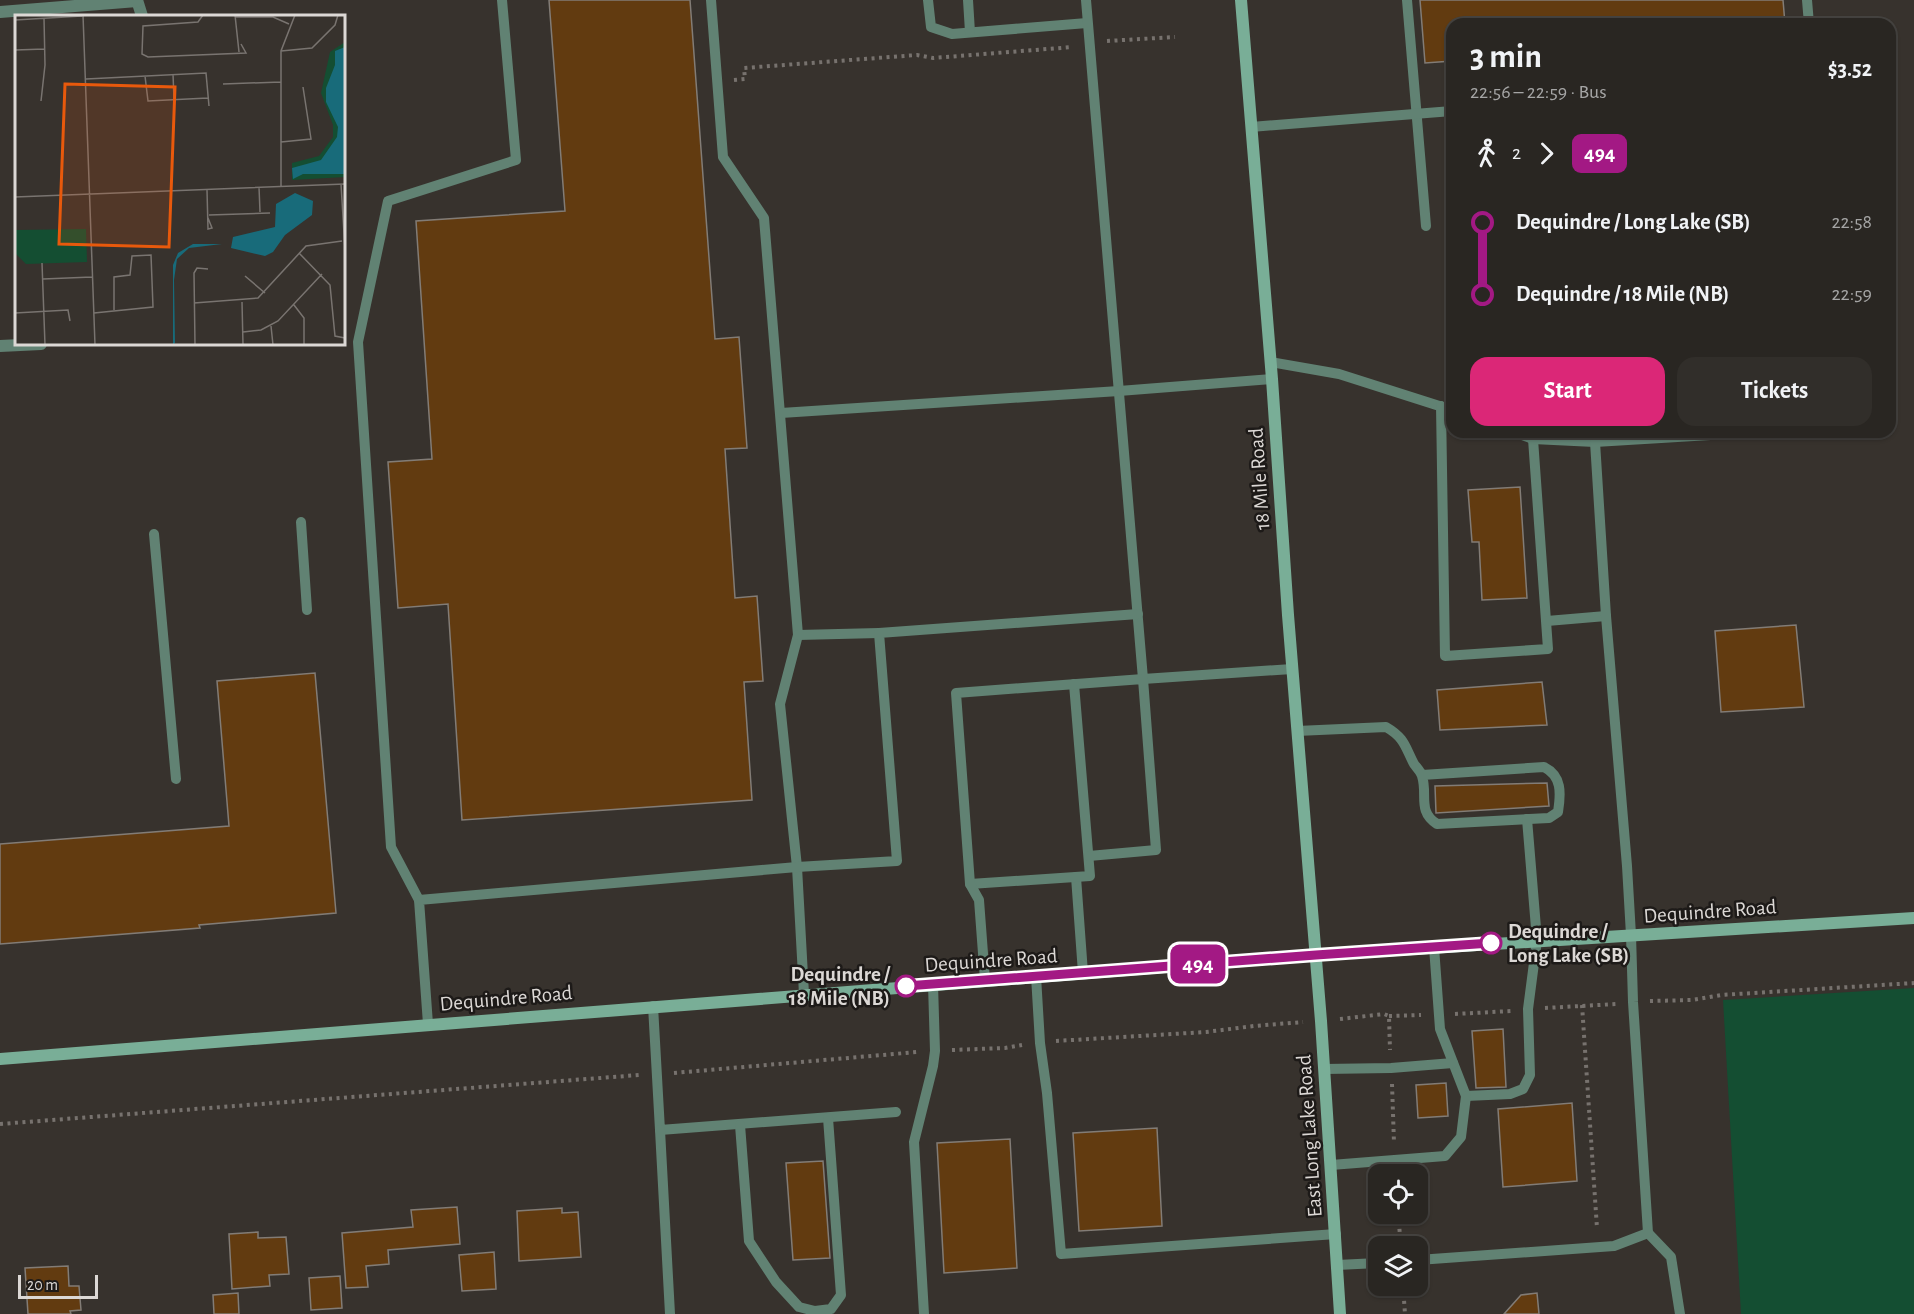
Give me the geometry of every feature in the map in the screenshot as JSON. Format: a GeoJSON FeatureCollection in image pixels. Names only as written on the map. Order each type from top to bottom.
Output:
{"type":"FeatureCollection","features":[{"type":"Feature","properties":{"kind":"main road","name":"18 Mile Road"},"geometry":{"type":"LineString","coordinates":[[1241,0],[1316,955]]}},
{"type":"Feature","properties":{"kind":"main road","name":"Dequindre Road"},"geometry":{"type":"LineString","coordinates":[[0,1059],[1316,955],[1914,918]]}},
{"type":"Feature","properties":{"kind":"main road","name":"East Long Lake Road"},"geometry":{"type":"LineString","coordinates":[[1316,955],[1341,1314]]}},
{"type":"Feature","properties":{"kind":"street"},"geometry":{"type":"LineString","coordinates":[[0,12],[137,1]]}},
{"type":"Feature","properties":{"kind":"street"},"geometry":{"type":"LineString","coordinates":[[0,346],[20,345]]}},
{"type":"Feature","properties":{"kind":"lane"},"geometry":{"type":"LineString","coordinates":[[428,1024],[419,900],[391,847],[358,342],[388,201],[516,160],[502,0]]}},
{"type":"Feature","properties":{"kind":"lane"},"geometry":{"type":"LineString","coordinates":[[711,0],[723,157],[764,218],[798,635],[780,704],[797,867],[804,994]]}},
{"type":"Feature","properties":{"kind":"lane"},"geometry":{"type":"LineString","coordinates":[[928,0],[931,27],[952,34],[1087,23]]}},
{"type":"Feature","properties":{"kind":"lane"},"geometry":{"type":"LineString","coordinates":[[968,0],[970,32]]}},
{"type":"Feature","properties":{"kind":"lane"},"geometry":{"type":"LineString","coordinates":[[1086,0],[1156,850],[1089,856]]}},
{"type":"Feature","properties":{"kind":"lane"},"geometry":{"type":"LineString","coordinates":[[1407,0],[1426,226]]}},
{"type":"Feature","properties":{"kind":"lane"},"geometry":{"type":"LineString","coordinates":[[1807,0],[1808,18]]}},
{"type":"Feature","properties":{"kind":"lane"},"geometry":{"type":"LineString","coordinates":[[1251,127],[1446,112]]}},
{"type":"Feature","properties":{"kind":"lane"},"geometry":{"type":"LineString","coordinates":[[1270,362],[1339,374],[1446,408]]}},
{"type":"Feature","properties":{"kind":"lane"},"geometry":{"type":"LineString","coordinates":[[781,413],[1272,379]]}},
{"type":"Feature","properties":{"kind":"lane"},"geometry":{"type":"LineString","coordinates":[[1441,406],[1444,656],[1548,649],[1533,439],[1595,442],[1661,438]]}},
{"type":"Feature","properties":{"kind":"lane"},"geometry":{"type":"LineString","coordinates":[[1595,442],[1631,935],[1633,1002],[1648,1233],[1671,1257],[1680,1314]]}},
{"type":"Feature","properties":{"kind":"lane"},"geometry":{"type":"LineString","coordinates":[[301,522],[307,610]]}},
{"type":"Feature","properties":{"kind":"lane"},"geometry":{"type":"LineString","coordinates":[[153,534],[176,779]]}},
{"type":"Feature","properties":{"kind":"lane"},"geometry":{"type":"LineString","coordinates":[[798,635],[879,633],[1138,614]]}},
{"type":"Feature","properties":{"kind":"lane"},"geometry":{"type":"LineString","coordinates":[[1547,621],[1606,616]]}},
{"type":"Feature","properties":{"kind":"lane"},"geometry":{"type":"LineString","coordinates":[[419,900],[797,867],[897,861],[879,633]]}},
{"type":"Feature","properties":{"kind":"lane"},"geometry":{"type":"LineString","coordinates":[[984,980],[979,900],[970,884],[956,693],[1292,669]]}},
{"type":"Feature","properties":{"kind":"lane"},"geometry":{"type":"LineString","coordinates":[[970,884],[1090,876],[1074,684]]}},
{"type":"Feature","properties":{"kind":"lane"},"geometry":{"type":"LineString","coordinates":[[1298,731],[1386,727],[1398,734],[1422,775],[1428,818],[1437,824],[1549,818],[1558,812],[1560,802],[1558,778],[1553,771],[1544,767],[1422,775]]}},
{"type":"Feature","properties":{"kind":"lane"},"geometry":{"type":"LineString","coordinates":[[1466,1096],[1510,1094],[1523,1089],[1530,1075],[1528,1009],[1537,940],[1527,819]]}},
{"type":"Feature","properties":{"kind":"lane"},"geometry":{"type":"LineString","coordinates":[[1076,877],[1083,973]]}},
{"type":"Feature","properties":{"kind":"lane"},"geometry":{"type":"LineString","coordinates":[[1331,1165],[1445,1156],[1461,1137],[1466,1096],[1440,1029],[1434,947]]}},
{"type":"Feature","properties":{"kind":"lane"},"geometry":{"type":"LineString","coordinates":[[1036,976],[1040,1043],[1047,1093],[1061,1254],[1336,1234]]}},
{"type":"Feature","properties":{"kind":"lane"},"geometry":{"type":"LineString","coordinates":[[924,1314],[914,1142],[935,1051],[933,984]]}},
{"type":"Feature","properties":{"kind":"lane"},"geometry":{"type":"LineString","coordinates":[[653,1006],[670,1314]]}},
{"type":"Feature","properties":{"kind":"lane"},"geometry":{"type":"LineString","coordinates":[[1324,1069],[1391,1068],[1453,1063]]}},
{"type":"Feature","properties":{"kind":"lane"},"geometry":{"type":"LineString","coordinates":[[660,1130],[896,1112]]}},
{"type":"Feature","properties":{"kind":"lane"},"geometry":{"type":"LineString","coordinates":[[740,1125],[749,1241],[777,1282],[799,1308],[815,1311],[831,1309],[842,1295],[828,1118]]}},
{"type":"Feature","properties":{"kind":"lane"},"geometry":{"type":"LineString","coordinates":[[1428,1259],[1614,1246],[1648,1233]]}},
{"type":"Feature","properties":{"kind":"lane"},"geometry":{"type":"LineString","coordinates":[[1337,1265],[1368,1263]]}},
{"type":"Feature","properties":{"kind":"path"},"geometry":{"type":"LineString","coordinates":[[1102,42],[1175,37]]}},
{"type":"Feature","properties":{"kind":"path"},"geometry":{"type":"LineString","coordinates":[[734,80],[745,79],[744,68],[917,55],[933,58],[1074,47]]}},
{"type":"Feature","properties":{"kind":"path"},"geometry":{"type":"LineString","coordinates":[[1652,1001],[1914,983]]}},
{"type":"Feature","properties":{"kind":"path"},"geometry":{"type":"LineString","coordinates":[[1542,1008],[1613,1004]]}},
{"type":"Feature","properties":{"kind":"path"},"geometry":{"type":"LineString","coordinates":[[1582,1005],[1597,1233]]}},
{"type":"Feature","properties":{"kind":"path"},"geometry":{"type":"LineString","coordinates":[[1457,1014],[1515,1010]]}},
{"type":"Feature","properties":{"kind":"path"},"geometry":{"type":"LineString","coordinates":[[1390,1051],[1386,1015],[1421,1015]]}},
{"type":"Feature","properties":{"kind":"path"},"geometry":{"type":"LineString","coordinates":[[1058,1040],[1206,1032],[1265,1025]]}},
{"type":"Feature","properties":{"kind":"path"},"geometry":{"type":"LineString","coordinates":[[949,1050],[1023,1045]]}},
{"type":"Feature","properties":{"kind":"path"},"geometry":{"type":"LineString","coordinates":[[681,1072],[921,1052]]}},
{"type":"Feature","properties":{"kind":"path"},"geometry":{"type":"LineString","coordinates":[[0,1124],[633,1076]]}},
{"type":"Feature","properties":{"kind":"path"},"geometry":{"type":"LineString","coordinates":[[1392,1091],[1394,1140]]}},
{"type":"Feature","properties":{"kind":"path"},"geometry":{"type":"LineString","coordinates":[[1404,1296],[1405,1314]]}},
{"type":"Feature","properties":{"kind":"green space"},"geometry":{"type":"Polygon","coordinates":[[[1914,988],[1914,1314],[1741,1314],[1723,1000],[1914,988]]]}},
{"type":"Feature","properties":{"kind":"building"},"geometry":{"type":"Polygon","coordinates":[[[549,0],[690,0],[715,339],[739,337],[747,448],[725,449],[735,598],[757,596],[763,681],[744,682],[752,800],[462,820],[448,604],[398,608],[388,462],[432,459],[416,221],[565,211],[549,0]]]}},
{"type":"Feature","properties":{"kind":"building"},"geometry":{"type":"Polygon","coordinates":[[[1420,0],[1783,0],[1784,18],[1446,18],[1446,61],[1425,63],[1420,0]]]}},
{"type":"Feature","properties":{"kind":"building"},"geometry":{"type":"Polygon","coordinates":[[[1520,487],[1527,598],[1482,600],[1479,542],[1472,542],[1468,490],[1520,487]]]}},
{"type":"Feature","properties":{"kind":"building"},"geometry":{"type":"Polygon","coordinates":[[[1796,625],[1804,707],[1721,712],[1715,631],[1796,625]]]}},
{"type":"Feature","properties":{"kind":"building"},"geometry":{"type":"Polygon","coordinates":[[[315,673],[336,913],[199,925],[200,928],[0,944],[0,844],[229,826],[217,681],[315,673]]]}},
{"type":"Feature","properties":{"kind":"building"},"geometry":{"type":"Polygon","coordinates":[[[1542,682],[1547,725],[1440,730],[1437,690],[1542,682]]]}},
{"type":"Feature","properties":{"kind":"building"},"geometry":{"type":"Polygon","coordinates":[[[1547,783],[1549,806],[1436,813],[1435,786],[1547,783]]]}},
{"type":"Feature","properties":{"kind":"building"},"geometry":{"type":"Polygon","coordinates":[[[1503,1029],[1506,1087],[1476,1088],[1472,1031],[1503,1029]]]}},
{"type":"Feature","properties":{"kind":"building"},"geometry":{"type":"Polygon","coordinates":[[[1446,1083],[1448,1116],[1418,1118],[1416,1085],[1446,1083]]]}},
{"type":"Feature","properties":{"kind":"building"},"geometry":{"type":"Polygon","coordinates":[[[1572,1103],[1577,1181],[1503,1187],[1498,1109],[1572,1103]]]}},
{"type":"Feature","properties":{"kind":"building"},"geometry":{"type":"Polygon","coordinates":[[[1157,1128],[1162,1226],[1079,1231],[1073,1133],[1157,1128]]]}},
{"type":"Feature","properties":{"kind":"building"},"geometry":{"type":"Polygon","coordinates":[[[1010,1139],[1017,1268],[944,1273],[937,1143],[1010,1139]]]}},
{"type":"Feature","properties":{"kind":"building"},"geometry":{"type":"Polygon","coordinates":[[[823,1161],[830,1258],[793,1260],[786,1163],[823,1161]]]}},
{"type":"Feature","properties":{"kind":"building"},"geometry":{"type":"Polygon","coordinates":[[[457,1207],[460,1244],[388,1250],[389,1264],[366,1266],[368,1287],[346,1288],[342,1233],[413,1227],[411,1210],[457,1207]]]}},
{"type":"Feature","properties":{"kind":"building"},"geometry":{"type":"Polygon","coordinates":[[[562,1208],[562,1213],[578,1212],[581,1257],[519,1261],[517,1211],[562,1208]]]}},
{"type":"Feature","properties":{"kind":"building"},"geometry":{"type":"Polygon","coordinates":[[[258,1232],[258,1238],[286,1237],[289,1274],[269,1275],[270,1286],[232,1289],[229,1234],[258,1232]]]}},
{"type":"Feature","properties":{"kind":"building"},"geometry":{"type":"Polygon","coordinates":[[[494,1252],[496,1289],[462,1291],[459,1255],[494,1252]]]}},
{"type":"Feature","properties":{"kind":"building"},"geometry":{"type":"Polygon","coordinates":[[[68,1266],[69,1286],[79,1286],[81,1310],[70,1311],[71,1314],[28,1314],[25,1268],[68,1266]]]}},
{"type":"Feature","properties":{"kind":"building"},"geometry":{"type":"Polygon","coordinates":[[[340,1276],[342,1308],[311,1310],[309,1278],[340,1276]]]}},
{"type":"Feature","properties":{"kind":"building"},"geometry":{"type":"Polygon","coordinates":[[[238,1293],[239,1314],[214,1314],[213,1295],[238,1293]]]}},
{"type":"Feature","properties":{"kind":"building"},"geometry":{"type":"Polygon","coordinates":[[[1537,1293],[1539,1314],[1504,1314],[1521,1295],[1537,1293]]]}},
{"type":"Feature","properties":{"kind":"bus line","name":"494"},"geometry":{"type":"LineString","coordinates":[[906,986],[1491,943]]}},
{"type":"Feature","properties":{"kind":"place","name":"Dequindre / Long Lake (SB)"},"geometry":{"type":"Point","coordinates":[1491,943]}},
{"type":"Feature","properties":{"kind":"place","name":"Dequindre / 18 Mile (NB)"},"geometry":{"type":"Point","coordinates":[906,986]}}]}
